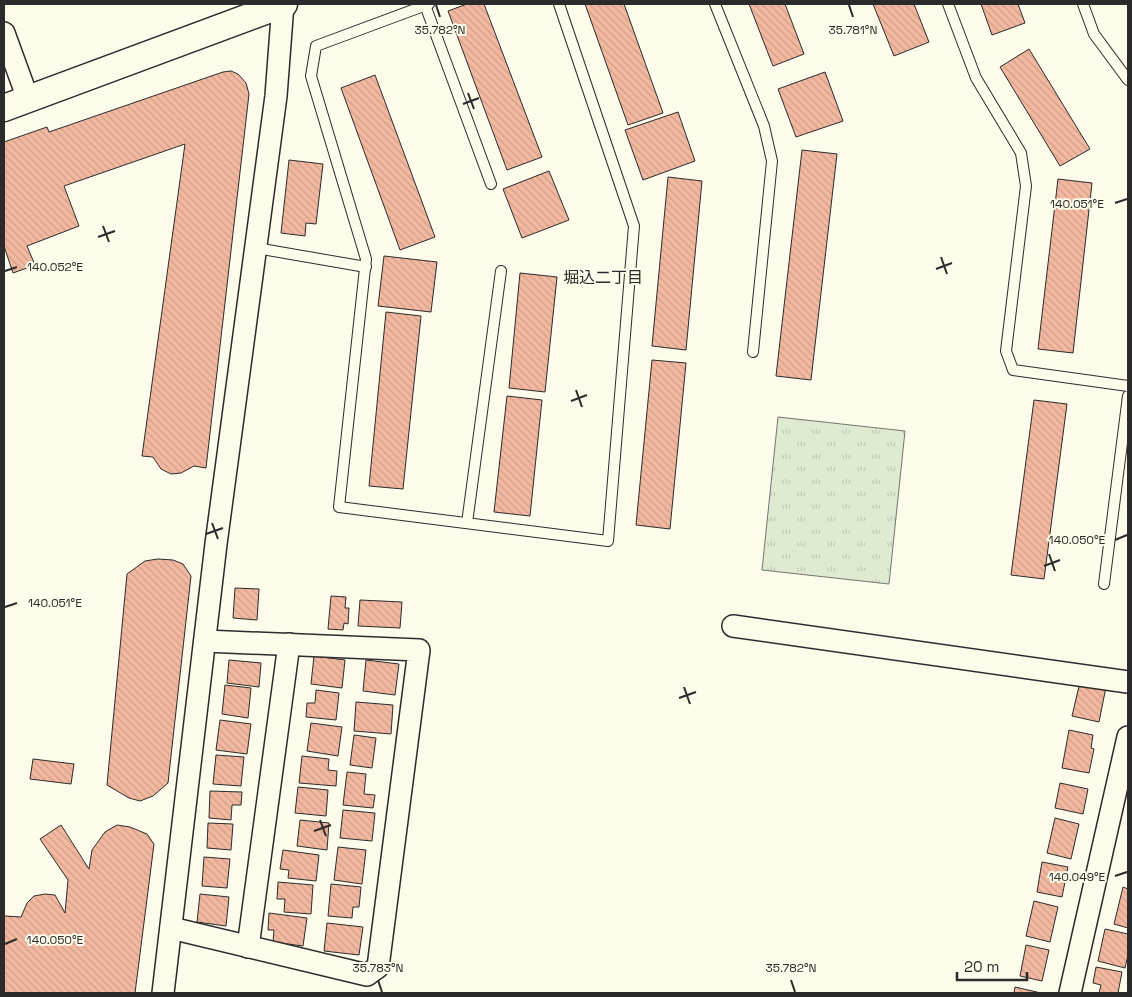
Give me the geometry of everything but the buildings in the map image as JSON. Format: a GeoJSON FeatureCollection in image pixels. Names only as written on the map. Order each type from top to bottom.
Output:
{"type":"FeatureCollection","features":[{"type":"Feature","properties":{"kind":"street"},"geometry":{"type":"LineString","coordinates":[[4,33],[16,104],[283,4],[276,96],[205,641],[163,993]]}},
{"type":"Feature","properties":{"kind":"street"},"geometry":{"type":"LineString","coordinates":[[733,626],[1128,682]]}},
{"type":"Feature","properties":{"kind":"street"},"geometry":{"type":"LineString","coordinates":[[171,928],[367,976],[378,967],[419,650],[205,641]]}},
{"type":"Feature","properties":{"kind":"street"},"geometry":{"type":"LineString","coordinates":[[248,947],[289,644]]}},
{"type":"Feature","properties":{"kind":"street"},"geometry":{"type":"LineString","coordinates":[[1070,993],[1128,736]]}},
{"type":"Feature","properties":{"kind":"lane"},"geometry":{"type":"LineString","coordinates":[[491,184],[427,5],[316,46],[311,76],[366,259],[339,508],[608,541],[634,226],[560,4]]}},
{"type":"Feature","properties":{"kind":"lane"},"geometry":{"type":"LineString","coordinates":[[715,4],[764,126],[772,161],[753,352]]}},
{"type":"Feature","properties":{"kind":"lane"},"geometry":{"type":"LineString","coordinates":[[948,4],[976,78],[1021,153],[1026,186],[1006,351],[1013,370],[1128,386]]}},
{"type":"Feature","properties":{"kind":"lane"},"geometry":{"type":"LineString","coordinates":[[1083,4],[1094,34],[1128,80]]}},
{"type":"Feature","properties":{"kind":"lane"},"geometry":{"type":"LineString","coordinates":[[256,248],[366,267]]}},
{"type":"Feature","properties":{"kind":"lane"},"geometry":{"type":"LineString","coordinates":[[467,524],[500,271]]}},
{"type":"Feature","properties":{"kind":"lane"},"geometry":{"type":"LineString","coordinates":[[1104,584],[1128,396]]}},
{"type":"Feature","properties":{"kind":"green space"},"geometry":{"type":"Polygon","coordinates":[[[778,417],[905,431],[889,584],[762,570],[778,417]]]}},
{"type":"Feature","properties":{"kind":"district","name":"堀込二丁目"},"geometry":{"type":"Point","coordinates":[603,277]}}]}
